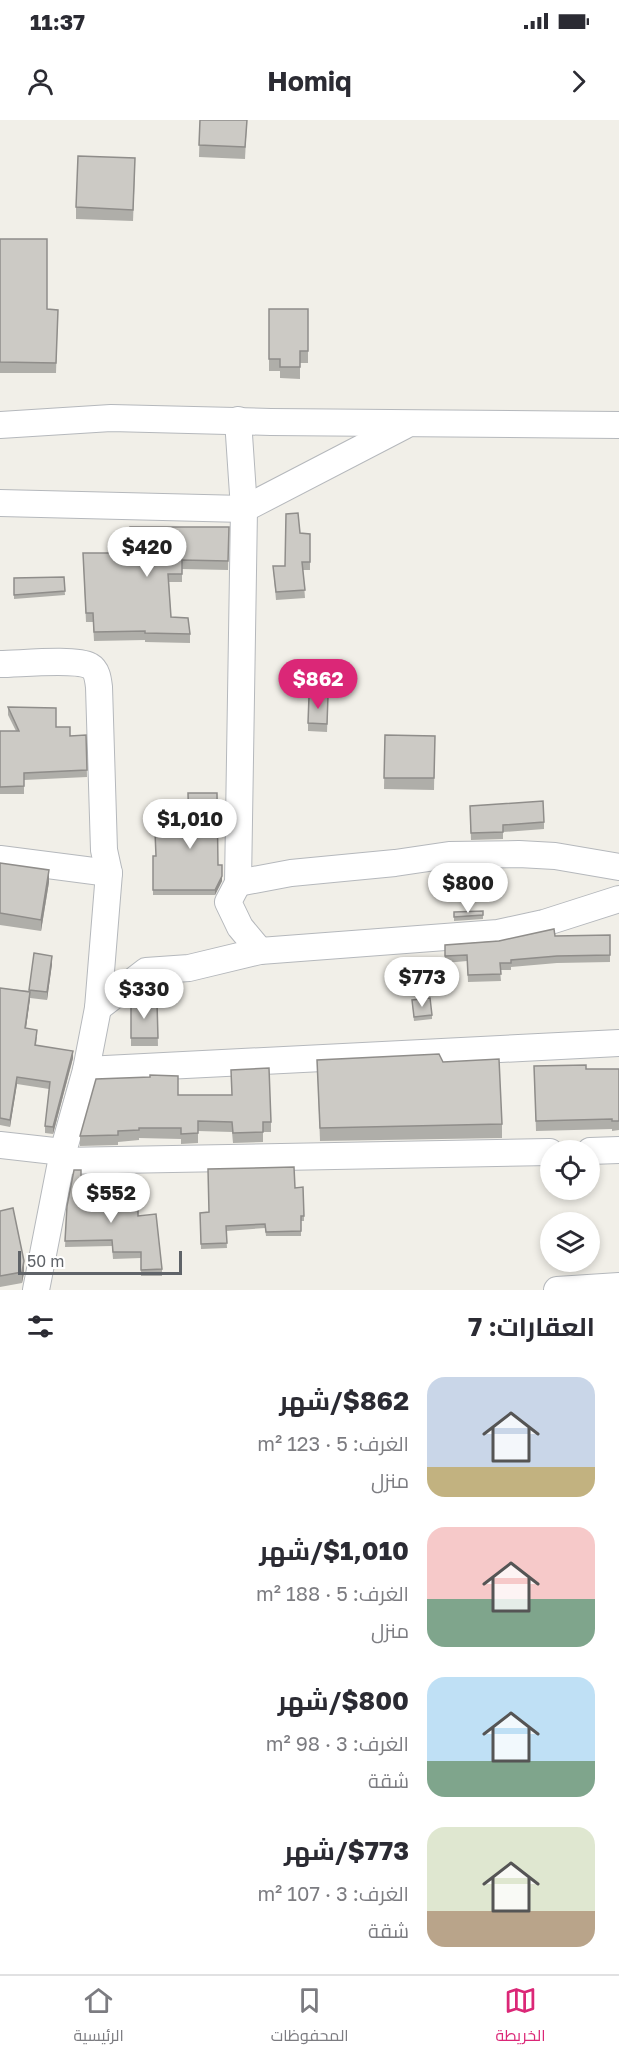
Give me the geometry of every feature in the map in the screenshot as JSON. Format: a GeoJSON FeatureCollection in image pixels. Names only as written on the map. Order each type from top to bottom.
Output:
{"type":"FeatureCollection","features":[{"type":"Feature","properties":{"kind":"street"},"geometry":{"type":"LineString","coordinates":[[0,425],[111,418],[238,420],[271,423],[619,425]]}},
{"type":"Feature","properties":{"kind":"street"},"geometry":{"type":"LineString","coordinates":[[238,420],[244,509],[238,883],[228,902],[240,927],[260,951]]}},
{"type":"Feature","properties":{"kind":"street"},"geometry":{"type":"LineString","coordinates":[[0,503],[244,509],[407,424]]}},
{"type":"Feature","properties":{"kind":"street"},"geometry":{"type":"LineString","coordinates":[[0,664],[77,663],[91,666],[96,673],[99,687],[104,850],[109,873],[98,1008],[86,1070],[62,1157],[36,1290]]}},
{"type":"Feature","properties":{"kind":"street"},"geometry":{"type":"LineString","coordinates":[[238,883],[291,873],[395,863],[449,855],[555,856],[619,867]]}},
{"type":"Feature","properties":{"kind":"street"},"geometry":{"type":"LineString","coordinates":[[0,859],[109,873]]}},
{"type":"Feature","properties":{"kind":"street"},"geometry":{"type":"LineString","coordinates":[[98,1008],[146,971],[189,968],[260,951],[498,933],[544,923],[619,899]]}},
{"type":"Feature","properties":{"kind":"street"},"geometry":{"type":"LineString","coordinates":[[86,1070],[619,1043]]}},
{"type":"Feature","properties":{"kind":"street"},"geometry":{"type":"LineString","coordinates":[[0,1146],[62,1157],[540,1152]]}},
{"type":"Feature","properties":{"kind":"street"},"geometry":{"type":"LineString","coordinates":[[600,1151],[619,1150]]}},
{"type":"Feature","properties":{"kind":"street"},"geometry":{"type":"LineString","coordinates":[[557,1290],[619,1286]]}},
{"type":"Feature","properties":{"kind":"building"},"geometry":{"type":"Polygon","coordinates":[[[200,120],[247,120],[245,147],[199,145],[200,120]]]}},
{"type":"Feature","properties":{"kind":"building"},"geometry":{"type":"Polygon","coordinates":[[[78,156],[135,158],[133,210],[76,207],[78,156]]]}},
{"type":"Feature","properties":{"kind":"building"},"geometry":{"type":"Polygon","coordinates":[[[0,239],[47,239],[47,309],[58,310],[56,363],[0,362],[0,239]]]}},
{"type":"Feature","properties":{"kind":"building"},"geometry":{"type":"Polygon","coordinates":[[[269,309],[308,309],[308,351],[300,351],[300,367],[280,367],[280,359],[269,359],[269,309]]]}},
{"type":"Feature","properties":{"kind":"building"},"geometry":{"type":"Polygon","coordinates":[[[298,513],[300,533],[310,534],[310,562],[302,562],[305,590],[276,592],[273,566],[285,566],[286,514],[298,513]]]}},
{"type":"Feature","properties":{"kind":"building"},"geometry":{"type":"Polygon","coordinates":[[[130,527],[229,527],[228,561],[182,560],[182,574],[168,574],[171,617],[188,618],[190,634],[145,633],[145,631],[94,632],[93,613],[86,613],[83,553],[131,553],[130,527]]]}},
{"type":"Feature","properties":{"kind":"building"},"geometry":{"type":"Polygon","coordinates":[[[64,577],[65,591],[14,595],[14,578],[64,577]]]}},
{"type":"Feature","properties":{"kind":"building"},"geometry":{"type":"Polygon","coordinates":[[[309,696],[328,696],[327,724],[308,723],[309,696]]]}},
{"type":"Feature","properties":{"kind":"building"},"geometry":{"type":"Polygon","coordinates":[[[8,707],[56,708],[56,727],[70,727],[70,736],[86,735],[87,770],[24,773],[24,786],[0,787],[0,731],[19,731],[8,707]]]}},
{"type":"Feature","properties":{"kind":"building"},"geometry":{"type":"Polygon","coordinates":[[[385,735],[435,736],[434,778],[384,778],[385,735]]]}},
{"type":"Feature","properties":{"kind":"building"},"geometry":{"type":"Polygon","coordinates":[[[188,793],[217,793],[218,865],[222,865],[222,876],[215,890],[153,890],[153,856],[156,856],[155,832],[189,830],[188,793]]]}},
{"type":"Feature","properties":{"kind":"building"},"geometry":{"type":"Polygon","coordinates":[[[543,801],[544,822],[503,825],[503,832],[471,833],[470,806],[543,801]]]}},
{"type":"Feature","properties":{"kind":"building"},"geometry":{"type":"Polygon","coordinates":[[[0,863],[49,870],[41,920],[0,913],[0,863]]]}},
{"type":"Feature","properties":{"kind":"building"},"geometry":{"type":"Polygon","coordinates":[[[483,911],[483,915],[454,917],[454,912],[483,911]]]}},
{"type":"Feature","properties":{"kind":"building"},"geometry":{"type":"Polygon","coordinates":[[[554,929],[555,936],[610,935],[610,955],[511,960],[511,963],[500,963],[501,974],[468,975],[467,955],[445,956],[445,945],[499,941],[554,929]]]}},
{"type":"Feature","properties":{"kind":"building"},"geometry":{"type":"Polygon","coordinates":[[[34,953],[52,956],[47,992],[29,990],[34,953]]]}},
{"type":"Feature","properties":{"kind":"building"},"geometry":{"type":"Polygon","coordinates":[[[0,988],[30,992],[25,1028],[37,1030],[35,1045],[73,1051],[53,1127],[45,1126],[50,1082],[17,1077],[10,1120],[0,1118],[0,988]]]}},
{"type":"Feature","properties":{"kind":"building"},"geometry":{"type":"Polygon","coordinates":[[[430,998],[432,1015],[414,1017],[412,1000],[430,998]]]}},
{"type":"Feature","properties":{"kind":"building"},"geometry":{"type":"Polygon","coordinates":[[[131,1002],[157,1002],[158,1038],[131,1038],[131,1002]]]}},
{"type":"Feature","properties":{"kind":"building"},"geometry":{"type":"Polygon","coordinates":[[[439,1054],[443,1062],[499,1059],[502,1124],[320,1128],[317,1060],[439,1054]]]}},
{"type":"Feature","properties":{"kind":"building"},"geometry":{"type":"Polygon","coordinates":[[[586,1065],[586,1069],[619,1069],[619,1121],[612,1121],[612,1119],[536,1121],[534,1066],[586,1065]]]}},
{"type":"Feature","properties":{"kind":"building"},"geometry":{"type":"Polygon","coordinates":[[[269,1068],[271,1122],[263,1122],[263,1132],[233,1133],[232,1122],[198,1121],[198,1133],[181,1134],[181,1128],[139,1128],[139,1130],[118,1131],[118,1135],[80,1136],[96,1079],[150,1077],[150,1075],[178,1076],[178,1095],[232,1095],[231,1070],[269,1068]]]}},
{"type":"Feature","properties":{"kind":"building"},"geometry":{"type":"Polygon","coordinates":[[[294,1167],[295,1188],[303,1187],[304,1216],[301,1216],[301,1231],[266,1232],[265,1224],[226,1226],[227,1243],[201,1244],[200,1213],[209,1212],[208,1169],[294,1167]]]}},
{"type":"Feature","properties":{"kind":"building"},"geometry":{"type":"Polygon","coordinates":[[[74,1170],[81,1170],[81,1183],[100,1182],[101,1207],[138,1207],[138,1216],[156,1214],[162,1269],[141,1270],[141,1252],[113,1252],[112,1240],[65,1241],[67,1206],[74,1170]]]}},
{"type":"Feature","properties":{"kind":"building"},"geometry":{"type":"Polygon","coordinates":[[[13,1208],[24,1261],[22,1272],[0,1276],[0,1211],[13,1208]]]}}]}
